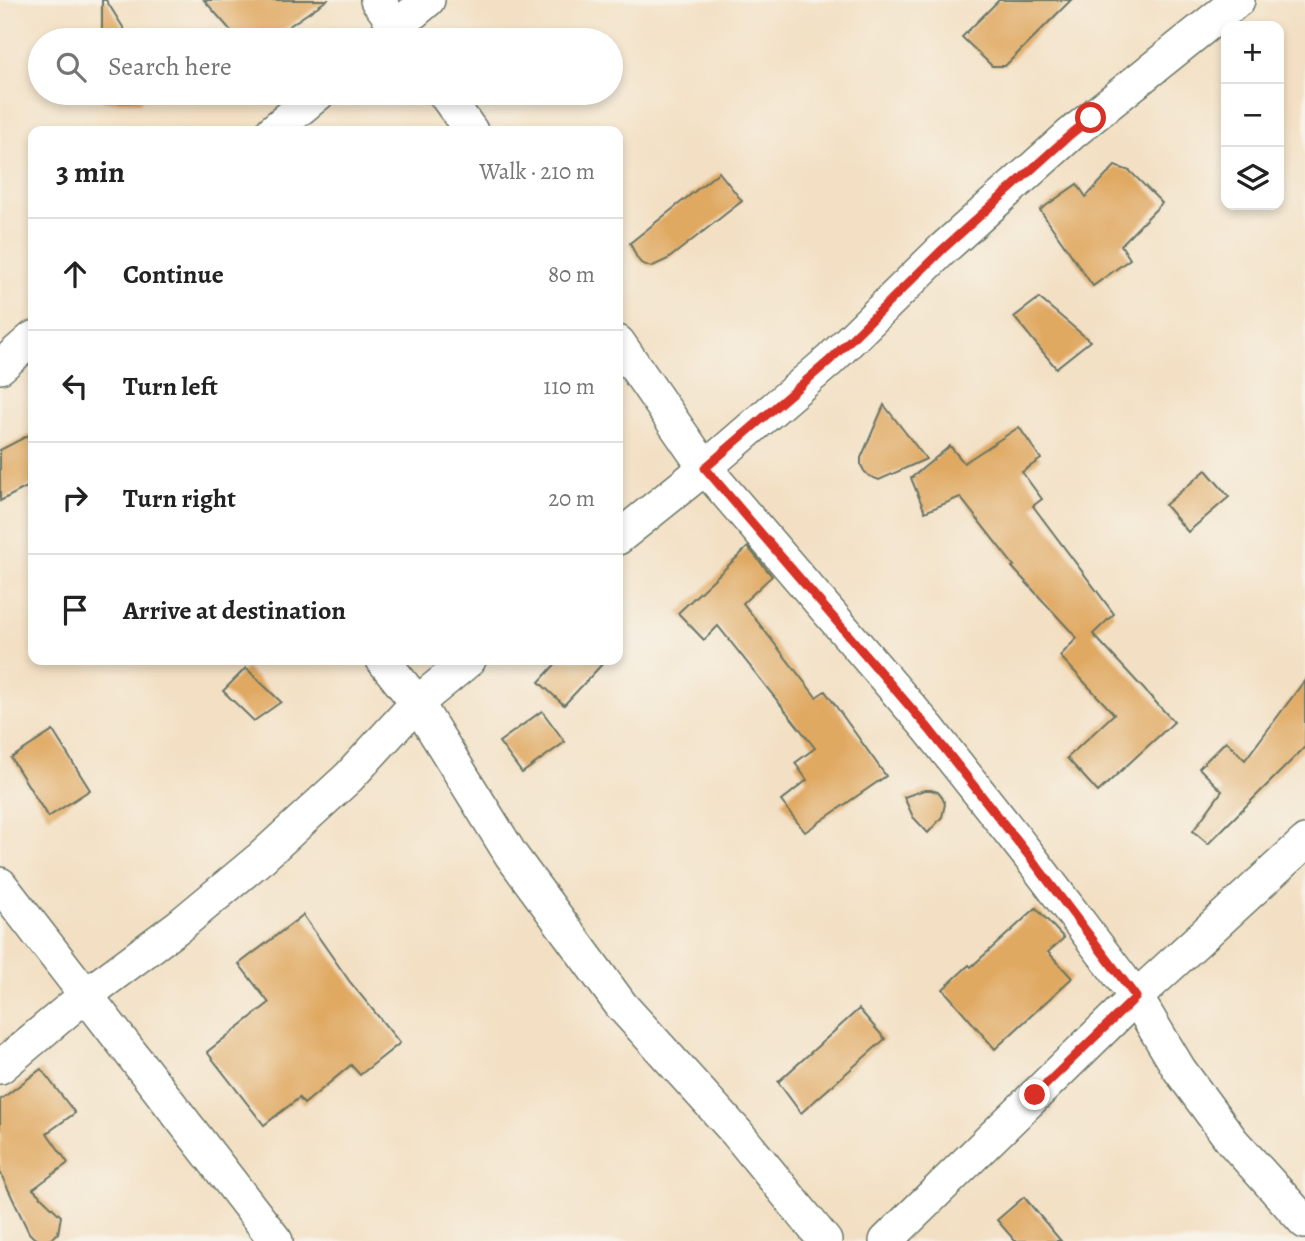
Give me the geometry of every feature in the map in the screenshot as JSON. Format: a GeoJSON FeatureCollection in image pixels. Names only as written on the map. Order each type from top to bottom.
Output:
{"type":"FeatureCollection","features":[{"type":"Feature","properties":{"kind":"street"},"geometry":{"type":"LineString","coordinates":[[377,0],[391,28]]}},
{"type":"Feature","properties":{"kind":"street"},"geometry":{"type":"LineString","coordinates":[[402,28],[428,0]]}},
{"type":"Feature","properties":{"kind":"street"},"geometry":{"type":"LineString","coordinates":[[623,534],[705,468],[830,360],[943,249],[1071,134],[1238,0]]}},
{"type":"Feature","properties":{"kind":"street"},"geometry":{"type":"LineString","coordinates":[[279,126],[304,105]]}},
{"type":"Feature","properties":{"kind":"street"},"geometry":{"type":"LineString","coordinates":[[453,105],[467,126]]}},
{"type":"Feature","properties":{"kind":"street"},"geometry":{"type":"LineString","coordinates":[[0,367],[28,342]]}},
{"type":"Feature","properties":{"kind":"street"},"geometry":{"type":"LineString","coordinates":[[623,349],[705,468],[929,729],[1136,997],[1179,1069],[1232,1141],[1305,1222]]}},
{"type":"Feature","properties":{"kind":"street"},"geometry":{"type":"LineString","coordinates":[[387,665],[417,703],[511,855],[621,1005],[737,1133],[825,1241]]}},
{"type":"Feature","properties":{"kind":"street"},"geometry":{"type":"LineString","coordinates":[[0,1067],[86,995],[178,926],[262,857],[349,777],[417,703],[463,665]]}},
{"type":"Feature","properties":{"kind":"street"},"geometry":{"type":"LineString","coordinates":[[886,1241],[1136,997],[1305,842]]}},
{"type":"Feature","properties":{"kind":"street"},"geometry":{"type":"LineString","coordinates":[[0,884],[276,1241]]}},
{"type":"Feature","properties":{"kind":"building"},"geometry":{"type":"Polygon","coordinates":[[[102,0],[106,0],[124,28],[102,28],[102,0]]]}},
{"type":"Feature","properties":{"kind":"building"},"geometry":{"type":"Polygon","coordinates":[[[204,0],[327,0],[286,28],[228,28],[204,0]]]}},
{"type":"Feature","properties":{"kind":"building"},"geometry":{"type":"Polygon","coordinates":[[[999,0],[1071,0],[1005,66],[992,66],[962,37],[999,0]]]}},
{"type":"Feature","properties":{"kind":"building"},"geometry":{"type":"Polygon","coordinates":[[[1115,166],[1130,171],[1162,203],[1121,245],[1130,259],[1093,286],[1040,210],[1077,184],[1086,197],[1115,166]]]}},
{"type":"Feature","properties":{"kind":"building"},"geometry":{"type":"Polygon","coordinates":[[[719,172],[742,201],[668,259],[651,267],[641,263],[630,243],[719,172]]]}},
{"type":"Feature","properties":{"kind":"building"},"geometry":{"type":"Polygon","coordinates":[[[1039,298],[1090,341],[1056,368],[1014,317],[1039,298]]]}},
{"type":"Feature","properties":{"kind":"building"},"geometry":{"type":"Polygon","coordinates":[[[884,405],[926,459],[879,480],[864,471],[861,458],[884,405]]]}},
{"type":"Feature","properties":{"kind":"building"},"geometry":{"type":"Polygon","coordinates":[[[1019,427],[1041,459],[1022,472],[1042,499],[1033,506],[1114,614],[1093,634],[1174,722],[1098,792],[1067,758],[1114,714],[1060,656],[1077,638],[1012,567],[1014,566],[960,497],[925,512],[911,478],[950,446],[964,463],[1019,427]]]}},
{"type":"Feature","properties":{"kind":"building"},"geometry":{"type":"Polygon","coordinates":[[[28,436],[28,487],[0,501],[0,450],[28,436]]]}},
{"type":"Feature","properties":{"kind":"building"},"geometry":{"type":"Polygon","coordinates":[[[1206,470],[1229,497],[1188,532],[1165,505],[1206,470]]]}},
{"type":"Feature","properties":{"kind":"building"},"geometry":{"type":"Polygon","coordinates":[[[748,547],[772,576],[743,603],[816,697],[825,691],[886,776],[805,832],[781,801],[807,780],[795,763],[815,748],[718,626],[704,640],[678,613],[748,547]]]}},
{"type":"Feature","properties":{"kind":"building"},"geometry":{"type":"Polygon","coordinates":[[[554,665],[601,665],[564,705],[539,682],[554,665]]]}},
{"type":"Feature","properties":{"kind":"building"},"geometry":{"type":"Polygon","coordinates":[[[246,668],[281,702],[254,721],[223,691],[246,668]]]}},
{"type":"Feature","properties":{"kind":"building"},"geometry":{"type":"Polygon","coordinates":[[[1305,680],[1305,747],[1208,844],[1193,831],[1222,791],[1199,768],[1226,741],[1245,760],[1305,680]]]}},
{"type":"Feature","properties":{"kind":"building"},"geometry":{"type":"Polygon","coordinates":[[[542,711],[565,742],[522,773],[499,742],[542,711]]]}},
{"type":"Feature","properties":{"kind":"building"},"geometry":{"type":"Polygon","coordinates":[[[53,731],[90,790],[48,817],[11,758],[53,731]]]}},
{"type":"Feature","properties":{"kind":"building"},"geometry":{"type":"Polygon","coordinates":[[[924,790],[938,792],[945,804],[942,817],[928,833],[913,817],[904,797],[924,790]]]}},
{"type":"Feature","properties":{"kind":"building"},"geometry":{"type":"Polygon","coordinates":[[[1036,908],[1064,938],[1048,952],[1072,978],[995,1049],[943,989],[1036,908]]]}},
{"type":"Feature","properties":{"kind":"building"},"geometry":{"type":"Polygon","coordinates":[[[303,915],[350,982],[400,1043],[360,1075],[351,1065],[304,1104],[299,1098],[264,1125],[207,1052],[269,1003],[239,964],[303,915]]]}},
{"type":"Feature","properties":{"kind":"building"},"geometry":{"type":"Polygon","coordinates":[[[859,1009],[885,1039],[801,1113],[778,1082],[859,1009]]]}},
{"type":"Feature","properties":{"kind":"building"},"geometry":{"type":"Polygon","coordinates":[[[41,1069],[75,1113],[47,1133],[68,1163],[33,1189],[61,1216],[58,1233],[46,1241],[34,1238],[29,1233],[0,1172],[0,1100],[41,1069]]]}},
{"type":"Feature","properties":{"kind":"building"},"geometry":{"type":"Polygon","coordinates":[[[1024,1197],[1061,1241],[1015,1241],[997,1220],[1024,1197]]]}},
{"type":"Feature","properties":{"kind":"route"},"geometry":{"type":"LineString","coordinates":[[1035,1095],[1136,997],[929,729],[705,468],[830,360],[943,249],[1091,118]]}}]}
